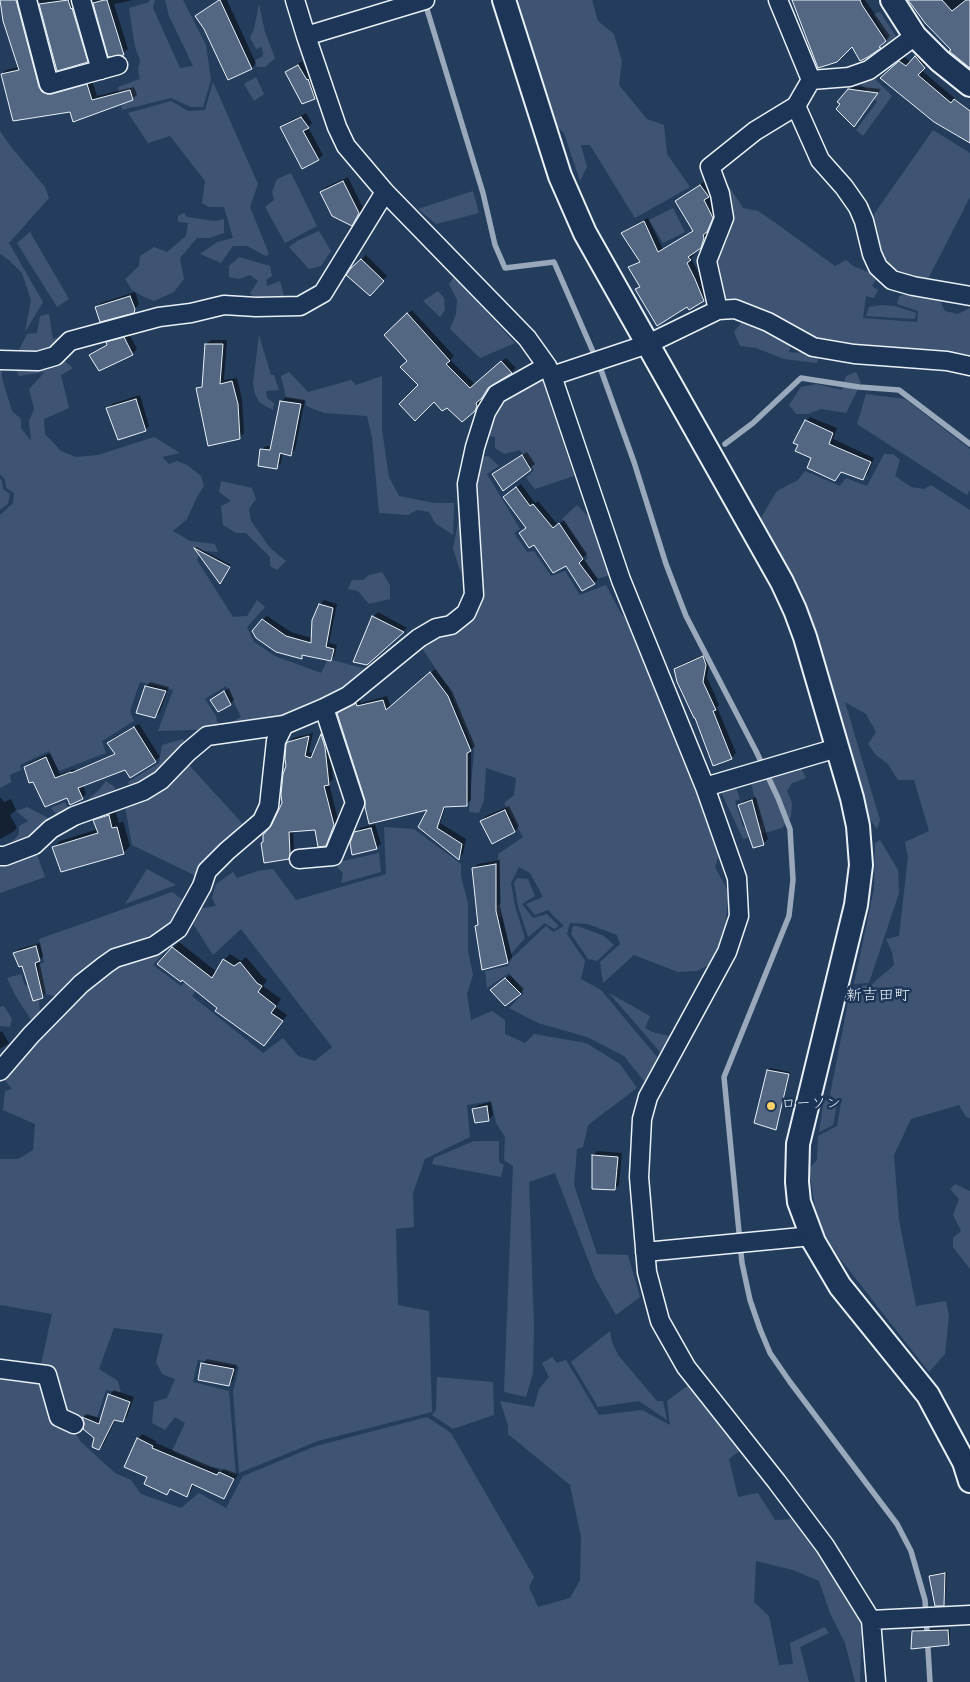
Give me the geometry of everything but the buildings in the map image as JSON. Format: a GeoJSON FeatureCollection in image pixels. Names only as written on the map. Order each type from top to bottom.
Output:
{"type":"FeatureCollection","features":[{"type":"Feature","properties":{"kind":"street"},"geometry":{"type":"LineString","coordinates":[[27,0],[49,84],[109,67],[81,0]]}},
{"type":"Feature","properties":{"kind":"street"},"geometry":{"type":"LineString","coordinates":[[295,0],[337,127],[346,146],[385,192],[527,338],[549,371],[621,580],[704,787],[737,878],[739,916],[727,952],[648,1097],[642,1119],[638,1177],[647,1272],[660,1321],[686,1367],[825,1546],[871,1620],[876,1682]]}},
{"type":"Feature","properties":{"kind":"street"},"geometry":{"type":"LineString","coordinates":[[504,0],[560,176],[585,233],[782,582],[805,637],[858,826],[861,865],[854,914],[798,1144],[797,1182],[800,1202],[812,1236],[840,1286],[928,1395],[964,1462],[970,1482]]}},
{"type":"Feature","properties":{"kind":"street"},"geometry":{"type":"LineString","coordinates":[[778,0],[811,80]]}},
{"type":"Feature","properties":{"kind":"street"},"geometry":{"type":"LineString","coordinates":[[892,0],[915,36],[940,61],[970,85]]}},
{"type":"Feature","properties":{"kind":"street"},"geometry":{"type":"LineString","coordinates":[[306,36],[420,2]]}},
{"type":"Feature","properties":{"kind":"street"},"geometry":{"type":"LineString","coordinates":[[811,80],[850,77],[869,70],[915,36]]}},
{"type":"Feature","properties":{"kind":"street"},"geometry":{"type":"LineString","coordinates":[[718,310],[707,261],[724,218],[720,194],[710,167],[755,131],[796,106],[811,80]]}},
{"type":"Feature","properties":{"kind":"street"},"geometry":{"type":"LineString","coordinates":[[796,106],[820,160],[844,186],[858,207],[864,221],[872,254],[878,267],[892,280],[970,296]]}},
{"type":"Feature","properties":{"kind":"street"},"geometry":{"type":"LineString","coordinates":[[0,360],[38,361],[55,356],[70,341],[159,317],[191,313],[224,305],[256,308],[300,306],[323,293],[385,192]]}},
{"type":"Feature","properties":{"kind":"street"},"geometry":{"type":"LineString","coordinates":[[0,856],[6,856],[34,845],[51,829],[74,816],[143,791],[161,780],[188,752],[208,736],[284,725],[348,696],[419,638],[436,628],[451,625],[466,613],[474,595],[467,484],[475,447],[486,412],[497,394],[549,371],[586,365],[648,344],[718,310],[735,309],[768,322],[813,347],[854,354],[948,361],[970,366]]}},
{"type":"Feature","properties":{"kind":"street"},"geometry":{"type":"LineString","coordinates":[[298,859],[333,856],[355,802],[324,708]]}},
{"type":"Feature","properties":{"kind":"street"},"geometry":{"type":"LineString","coordinates":[[0,1071],[31,1035],[81,984],[115,958],[154,946],[178,929],[202,886],[207,871],[262,821],[269,806],[276,741],[284,725]]}},
{"type":"Feature","properties":{"kind":"street"},"geometry":{"type":"LineString","coordinates":[[704,787],[837,748]]}},
{"type":"Feature","properties":{"kind":"street"},"geometry":{"type":"LineString","coordinates":[[645,1252],[812,1236]]}},
{"type":"Feature","properties":{"kind":"street"},"geometry":{"type":"LineString","coordinates":[[0,1369],[46,1374],[59,1417],[74,1424]]}},
{"type":"Feature","properties":{"kind":"street"},"geometry":{"type":"LineString","coordinates":[[871,1620],[970,1615]]}},
{"type":"Feature","properties":{"kind":"shaded area"},"geometry":{"type":"Polygon","coordinates":[[[149,0],[155,0],[153,8],[180,68],[193,66],[169,16],[165,0],[183,0],[206,45],[211,80],[203,107],[191,107],[171,98],[122,110],[118,87],[140,79],[138,69],[140,60],[135,47],[129,8],[149,2],[149,0]]]}},
{"type":"Feature","properties":{"kind":"shaded area"},"geometry":{"type":"Polygon","coordinates":[[[518,0],[592,0],[598,21],[614,34],[622,61],[619,85],[647,119],[664,125],[667,154],[690,187],[635,218],[590,145],[581,145],[587,167],[580,181],[564,133],[553,122],[518,0]]]}},
{"type":"Feature","properties":{"kind":"shaded area"},"geometry":{"type":"Polygon","coordinates":[[[259,4],[265,32],[275,58],[265,67],[257,67],[254,61],[263,56],[262,47],[256,49],[250,38],[254,29],[259,4]]]}},
{"type":"Feature","properties":{"kind":"shaded area"},"geometry":{"type":"Polygon","coordinates":[[[880,12],[897,38],[884,50],[880,48],[888,40],[873,14],[880,12]]]}},
{"type":"Feature","properties":{"kind":"shaded area"},"geometry":{"type":"Polygon","coordinates":[[[256,77],[264,94],[254,101],[244,84],[256,77]]]}},
{"type":"Feature","properties":{"kind":"shaded area"},"geometry":{"type":"Polygon","coordinates":[[[875,79],[892,96],[863,136],[856,130],[877,102],[860,83],[875,79]]]}},
{"type":"Feature","properties":{"kind":"shaded area"},"geometry":{"type":"Polygon","coordinates":[[[213,82],[258,184],[250,207],[269,254],[266,256],[247,246],[233,246],[221,263],[200,254],[217,242],[233,238],[224,207],[209,207],[202,203],[205,181],[170,136],[148,143],[128,113],[171,101],[188,111],[205,110],[213,82]]]}},
{"type":"Feature","properties":{"kind":"shaded area"},"geometry":{"type":"Polygon","coordinates":[[[933,130],[970,153],[970,197],[927,281],[893,273],[882,259],[875,238],[874,214],[933,130]]]}},
{"type":"Feature","properties":{"kind":"shaded area"},"geometry":{"type":"Polygon","coordinates":[[[0,131],[45,187],[49,198],[9,243],[43,302],[25,332],[31,300],[22,273],[0,254],[0,131]]]}},
{"type":"Feature","properties":{"kind":"shaded area"},"geometry":{"type":"Polygon","coordinates":[[[719,171],[743,208],[758,211],[835,266],[846,260],[853,266],[878,276],[872,286],[878,290],[874,298],[866,296],[863,318],[917,322],[918,311],[897,304],[899,296],[906,294],[939,299],[945,311],[958,314],[970,308],[970,357],[815,343],[723,305],[712,263],[727,240],[731,216],[719,171]]]}},
{"type":"Feature","properties":{"kind":"shaded area"},"geometry":{"type":"Polygon","coordinates":[[[291,173],[317,226],[285,243],[265,207],[274,200],[272,192],[277,179],[291,173]]]}},
{"type":"Feature","properties":{"kind":"shaded area"},"geometry":{"type":"Polygon","coordinates":[[[473,191],[479,213],[436,224],[418,209],[473,191]]]}},
{"type":"Feature","properties":{"kind":"shaded area"},"geometry":{"type":"Polygon","coordinates":[[[673,208],[685,232],[663,243],[649,220],[673,208]]]}},
{"type":"Feature","properties":{"kind":"shaded area"},"geometry":{"type":"Polygon","coordinates":[[[184,213],[187,217],[215,221],[224,219],[224,233],[210,238],[197,238],[180,258],[184,279],[174,292],[154,301],[142,296],[132,290],[125,279],[139,266],[140,256],[154,247],[167,252],[186,236],[188,223],[178,222],[178,216],[184,213]]]}},
{"type":"Feature","properties":{"kind":"shaded area"},"geometry":{"type":"Polygon","coordinates":[[[319,231],[331,251],[321,266],[309,269],[289,247],[297,241],[319,231]]]}},
{"type":"Feature","properties":{"kind":"shaded area"},"geometry":{"type":"Polygon","coordinates":[[[30,232],[69,299],[57,307],[17,243],[30,232]]]}},
{"type":"Feature","properties":{"kind":"shaded area"},"geometry":{"type":"Polygon","coordinates":[[[239,257],[270,266],[272,276],[266,280],[267,286],[280,281],[284,296],[256,299],[250,293],[258,281],[250,275],[239,279],[229,277],[229,266],[239,257]]]}},
{"type":"Feature","properties":{"kind":"shaded area"},"geometry":{"type":"Polygon","coordinates":[[[454,277],[515,343],[480,358],[450,329],[456,314],[457,300],[449,284],[454,277]]]}},
{"type":"Feature","properties":{"kind":"shaded area"},"geometry":{"type":"Polygon","coordinates":[[[438,291],[444,298],[445,310],[440,317],[423,301],[438,291]]]}},
{"type":"Feature","properties":{"kind":"shaded area"},"geometry":{"type":"Polygon","coordinates":[[[881,305],[895,306],[916,313],[915,319],[866,316],[869,307],[881,305]]]}},
{"type":"Feature","properties":{"kind":"shaded area"},"geometry":{"type":"Polygon","coordinates":[[[49,314],[53,339],[61,337],[62,344],[48,355],[16,356],[27,334],[37,333],[40,316],[49,314]]]}},
{"type":"Feature","properties":{"kind":"shaded area"},"geometry":{"type":"Polygon","coordinates":[[[743,321],[792,341],[789,352],[799,353],[804,347],[819,353],[817,363],[784,359],[756,348],[740,346],[734,332],[743,321]]]}},
{"type":"Feature","properties":{"kind":"shaded area"},"geometry":{"type":"Polygon","coordinates":[[[259,335],[271,375],[274,375],[279,390],[266,391],[267,398],[274,403],[273,410],[260,403],[255,394],[253,383],[259,335]]]}},
{"type":"Feature","properties":{"kind":"shaded area"},"geometry":{"type":"Polygon","coordinates":[[[61,358],[73,368],[61,375],[69,408],[44,419],[45,434],[61,451],[76,457],[98,455],[154,437],[180,453],[162,457],[169,464],[177,461],[187,465],[201,476],[204,486],[187,519],[173,531],[190,541],[215,544],[218,552],[200,551],[197,560],[233,617],[247,616],[257,600],[265,607],[247,627],[254,642],[275,656],[321,673],[328,659],[370,670],[350,686],[281,721],[227,725],[241,717],[226,686],[205,699],[216,716],[219,729],[158,731],[173,690],[140,682],[130,711],[134,721],[102,741],[106,753],[59,771],[49,751],[20,765],[21,770],[10,775],[11,782],[0,788],[0,515],[13,503],[14,493],[6,488],[5,480],[0,474],[0,365],[2,364],[2,378],[12,411],[21,419],[21,428],[31,441],[29,421],[34,409],[29,389],[45,372],[19,376],[13,365],[61,358]]]}},
{"type":"Feature","properties":{"kind":"shaded area"},"geometry":{"type":"Polygon","coordinates":[[[289,372],[308,392],[351,380],[356,385],[382,376],[382,430],[389,477],[399,496],[434,503],[454,503],[453,535],[435,523],[429,512],[417,510],[408,515],[379,513],[372,437],[367,416],[324,413],[306,406],[306,401],[286,398],[281,376],[289,372]]]}},
{"type":"Feature","properties":{"kind":"shaded area"},"geometry":{"type":"Polygon","coordinates":[[[856,372],[861,383],[846,413],[821,409],[808,414],[796,414],[789,405],[801,387],[816,384],[842,390],[846,376],[856,372]]]}},
{"type":"Feature","properties":{"kind":"shaded area"},"geometry":{"type":"Polygon","coordinates":[[[542,378],[574,476],[535,489],[526,478],[534,470],[520,450],[504,454],[495,448],[495,437],[485,435],[496,410],[507,394],[542,378]]]}},
{"type":"Feature","properties":{"kind":"shaded area"},"geometry":{"type":"Polygon","coordinates":[[[866,394],[905,399],[970,449],[970,490],[967,495],[857,424],[866,394]]]}},
{"type":"Feature","properties":{"kind":"shaded area"},"geometry":{"type":"Polygon","coordinates":[[[884,454],[893,454],[900,460],[895,476],[911,487],[924,489],[931,485],[970,510],[970,1118],[966,1117],[959,1105],[911,1119],[894,1155],[899,1220],[916,1306],[946,1301],[949,1316],[945,1354],[929,1372],[838,1256],[825,1234],[815,1207],[809,1169],[817,1160],[818,1136],[837,1126],[841,1103],[830,1095],[851,987],[871,985],[894,965],[892,952],[886,939],[899,936],[908,857],[905,842],[929,831],[914,780],[898,780],[888,764],[876,755],[868,744],[876,732],[866,714],[845,702],[880,820],[877,829],[865,813],[759,521],[777,491],[798,480],[805,471],[840,486],[846,478],[867,486],[884,454]]]}},
{"type":"Feature","properties":{"kind":"shaded area"},"geometry":{"type":"Polygon","coordinates":[[[488,456],[499,466],[487,474],[520,529],[514,533],[527,552],[534,551],[551,576],[565,571],[580,595],[606,585],[620,612],[627,620],[720,851],[715,867],[729,893],[725,927],[712,963],[697,971],[678,972],[634,955],[603,983],[600,962],[620,944],[617,935],[588,924],[570,923],[567,934],[585,961],[581,979],[601,990],[657,1057],[651,1076],[644,1081],[624,1056],[587,1037],[538,1023],[509,1008],[524,993],[509,973],[487,988],[485,971],[508,966],[512,958],[546,926],[553,932],[564,926],[548,910],[535,915],[526,904],[543,897],[530,873],[519,867],[511,883],[515,906],[525,938],[511,954],[502,917],[491,917],[491,908],[501,903],[498,854],[523,837],[504,803],[514,795],[516,778],[486,768],[484,800],[479,813],[469,812],[474,750],[449,689],[420,645],[467,618],[466,588],[453,549],[462,501],[481,457],[488,456]]]}},
{"type":"Feature","properties":{"kind":"shaded area"},"geometry":{"type":"Polygon","coordinates":[[[0,478],[3,489],[10,494],[8,504],[0,510],[0,478]]]}},
{"type":"Feature","properties":{"kind":"shaded area"},"geometry":{"type":"Polygon","coordinates":[[[221,481],[252,488],[256,499],[249,509],[251,521],[270,548],[286,561],[277,570],[270,566],[270,557],[246,533],[236,533],[223,525],[221,506],[231,501],[219,492],[221,481]]]}},
{"type":"Feature","properties":{"kind":"shaded area"},"geometry":{"type":"Polygon","coordinates":[[[577,505],[591,519],[610,575],[597,579],[585,561],[588,558],[562,519],[577,505]]]}},
{"type":"Feature","properties":{"kind":"shaded area"},"geometry":{"type":"Polygon","coordinates":[[[382,572],[390,585],[390,599],[369,604],[358,591],[348,589],[352,580],[363,580],[369,575],[382,572]]]}},
{"type":"Feature","properties":{"kind":"shaded area"},"geometry":{"type":"Polygon","coordinates":[[[183,739],[186,744],[161,772],[131,788],[128,782],[159,763],[162,745],[183,739]]]}},
{"type":"Feature","properties":{"kind":"shaded area"},"geometry":{"type":"Polygon","coordinates":[[[188,764],[243,824],[205,861],[196,876],[132,845],[125,807],[143,800],[188,764]]]}},
{"type":"Feature","properties":{"kind":"shaded area"},"geometry":{"type":"Polygon","coordinates":[[[799,764],[806,778],[792,783],[787,791],[792,803],[791,817],[782,828],[743,839],[722,794],[725,789],[735,785],[740,799],[735,801],[743,827],[761,822],[751,783],[799,764]]]}},
{"type":"Feature","properties":{"kind":"shaded area"},"geometry":{"type":"Polygon","coordinates":[[[106,781],[116,788],[97,804],[57,815],[51,808],[65,802],[68,808],[86,801],[106,781]]]}},
{"type":"Feature","properties":{"kind":"shaded area"},"geometry":{"type":"Polygon","coordinates":[[[27,807],[52,820],[34,836],[8,847],[19,834],[19,826],[28,821],[16,811],[27,807]]]}},
{"type":"Feature","properties":{"kind":"shaded area"},"geometry":{"type":"Polygon","coordinates":[[[384,827],[414,829],[461,864],[461,877],[468,903],[468,951],[473,975],[467,994],[471,1020],[492,1011],[505,1020],[505,1034],[525,1043],[534,1034],[586,1043],[620,1064],[637,1088],[588,1125],[583,1147],[577,1149],[574,1185],[597,1254],[628,1255],[640,1297],[616,1315],[595,1278],[555,1173],[529,1182],[534,1326],[533,1373],[526,1397],[504,1392],[513,1166],[504,1160],[505,1137],[496,1123],[491,1101],[467,1105],[470,1137],[425,1159],[413,1193],[414,1227],[396,1229],[398,1305],[429,1311],[432,1412],[318,1441],[239,1473],[233,1392],[239,1367],[198,1360],[193,1382],[229,1391],[236,1476],[219,1468],[204,1466],[172,1451],[185,1423],[175,1417],[165,1430],[152,1423],[154,1402],[167,1398],[175,1379],[162,1374],[156,1362],[163,1334],[114,1328],[99,1369],[118,1381],[121,1393],[106,1390],[97,1417],[84,1415],[82,1426],[64,1414],[40,1369],[52,1314],[0,1305],[0,1159],[18,1159],[33,1150],[35,1124],[3,1110],[5,1091],[12,1089],[4,1079],[36,1039],[72,1000],[116,963],[170,945],[153,965],[181,986],[196,971],[203,979],[192,996],[263,1053],[283,1038],[298,1056],[315,1061],[332,1047],[241,929],[213,955],[190,919],[197,909],[216,906],[212,898],[216,884],[233,872],[237,878],[258,871],[273,869],[296,900],[386,874],[384,827]]]}},
{"type":"Feature","properties":{"kind":"shaded area"},"geometry":{"type":"Polygon","coordinates":[[[880,840],[898,870],[899,893],[869,983],[854,984],[874,889],[875,843],[880,840]]]}},
{"type":"Feature","properties":{"kind":"shaded area"},"geometry":{"type":"Polygon","coordinates":[[[36,852],[45,877],[0,893],[0,864],[20,860],[36,852]]]}},
{"type":"Feature","properties":{"kind":"shaded area"},"geometry":{"type":"Polygon","coordinates":[[[379,853],[381,872],[341,883],[343,873],[337,867],[339,862],[379,853]]]}},
{"type":"Feature","properties":{"kind":"shaded area"},"geometry":{"type":"Polygon","coordinates":[[[147,869],[176,885],[125,904],[147,869]]]}},
{"type":"Feature","properties":{"kind":"shaded area"},"geometry":{"type":"Polygon","coordinates":[[[517,878],[528,879],[535,896],[522,904],[533,918],[547,914],[559,926],[554,929],[545,923],[528,937],[518,906],[514,883],[517,878]]]}},
{"type":"Feature","properties":{"kind":"shaded area"},"geometry":{"type":"Polygon","coordinates":[[[172,892],[183,900],[171,926],[58,997],[46,994],[39,995],[40,1019],[34,1024],[15,995],[7,978],[21,974],[25,986],[40,981],[38,965],[44,962],[39,939],[172,892]]]}},
{"type":"Feature","properties":{"kind":"shaded area"},"geometry":{"type":"Polygon","coordinates":[[[573,926],[578,926],[604,936],[614,945],[597,961],[588,959],[571,934],[573,926]]]}},
{"type":"Feature","properties":{"kind":"shaded area"},"geometry":{"type":"Polygon","coordinates":[[[609,993],[650,1016],[645,1028],[652,1032],[669,1036],[661,1053],[609,993]]]}},
{"type":"Feature","properties":{"kind":"shaded area"},"geometry":{"type":"Polygon","coordinates":[[[4,1006],[12,1019],[10,1027],[0,1026],[0,1007],[4,1006]]]}},
{"type":"Feature","properties":{"kind":"shaded area"},"geometry":{"type":"Polygon","coordinates":[[[824,1099],[837,1104],[833,1125],[819,1132],[824,1099]]]}},
{"type":"Feature","properties":{"kind":"shaded area"},"geometry":{"type":"Polygon","coordinates":[[[474,1141],[499,1141],[499,1162],[504,1165],[501,1177],[432,1164],[434,1158],[474,1141]]]}},
{"type":"Feature","properties":{"kind":"shaded area"},"geometry":{"type":"Polygon","coordinates":[[[955,1184],[970,1191],[970,1269],[953,1247],[953,1238],[961,1231],[953,1215],[959,1199],[950,1189],[955,1184]]]}},
{"type":"Feature","properties":{"kind":"shaded area"},"geometry":{"type":"Polygon","coordinates":[[[610,1331],[612,1342],[618,1355],[657,1401],[663,1401],[667,1420],[639,1401],[598,1407],[571,1362],[610,1331]]]}},
{"type":"Feature","properties":{"kind":"shaded area"},"geometry":{"type":"Polygon","coordinates":[[[552,1357],[557,1363],[566,1360],[599,1415],[642,1410],[670,1425],[667,1401],[690,1384],[742,1449],[729,1459],[738,1497],[758,1493],[775,1520],[798,1519],[862,1614],[860,1682],[855,1682],[845,1643],[830,1613],[819,1581],[793,1570],[756,1561],[754,1602],[769,1616],[779,1665],[793,1664],[790,1643],[825,1627],[829,1633],[800,1647],[809,1682],[0,1682],[0,1378],[41,1379],[81,1442],[115,1473],[131,1480],[141,1494],[181,1508],[199,1493],[226,1508],[243,1476],[316,1446],[427,1417],[451,1433],[534,1577],[529,1587],[538,1607],[570,1598],[580,1580],[581,1537],[570,1485],[508,1434],[508,1425],[500,1401],[534,1407],[539,1389],[549,1377],[542,1363],[552,1357]]]}},
{"type":"Feature","properties":{"kind":"shaded area"},"geometry":{"type":"Polygon","coordinates":[[[437,1377],[493,1382],[494,1415],[453,1429],[432,1415],[436,1410],[437,1377]]]}},
{"type":"Feature","properties":{"kind":"waterway"},"geometry":{"type":"LineString","coordinates":[[428,1],[426,6],[483,193],[495,245],[505,268],[554,262],[601,370],[634,462],[666,564],[686,616],[756,751],[790,829],[793,880],[789,916],[724,1077],[742,1263],[750,1300],[770,1353],[897,1524],[911,1551],[925,1600],[930,1682]]}},
{"type":"Feature","properties":{"kind":"waterway"},"geometry":{"type":"LineString","coordinates":[[725,444],[753,423],[801,378],[859,387],[899,390],[970,444]]}},
{"type":"Feature","properties":{"kind":"place","name":"ローソン"},"geometry":{"type":"Point","coordinates":[771,1106]}},
{"type":"Feature","properties":{"kind":"district","name":"新吉田町"},"geometry":{"type":"Point","coordinates":[878,998]}}]}
